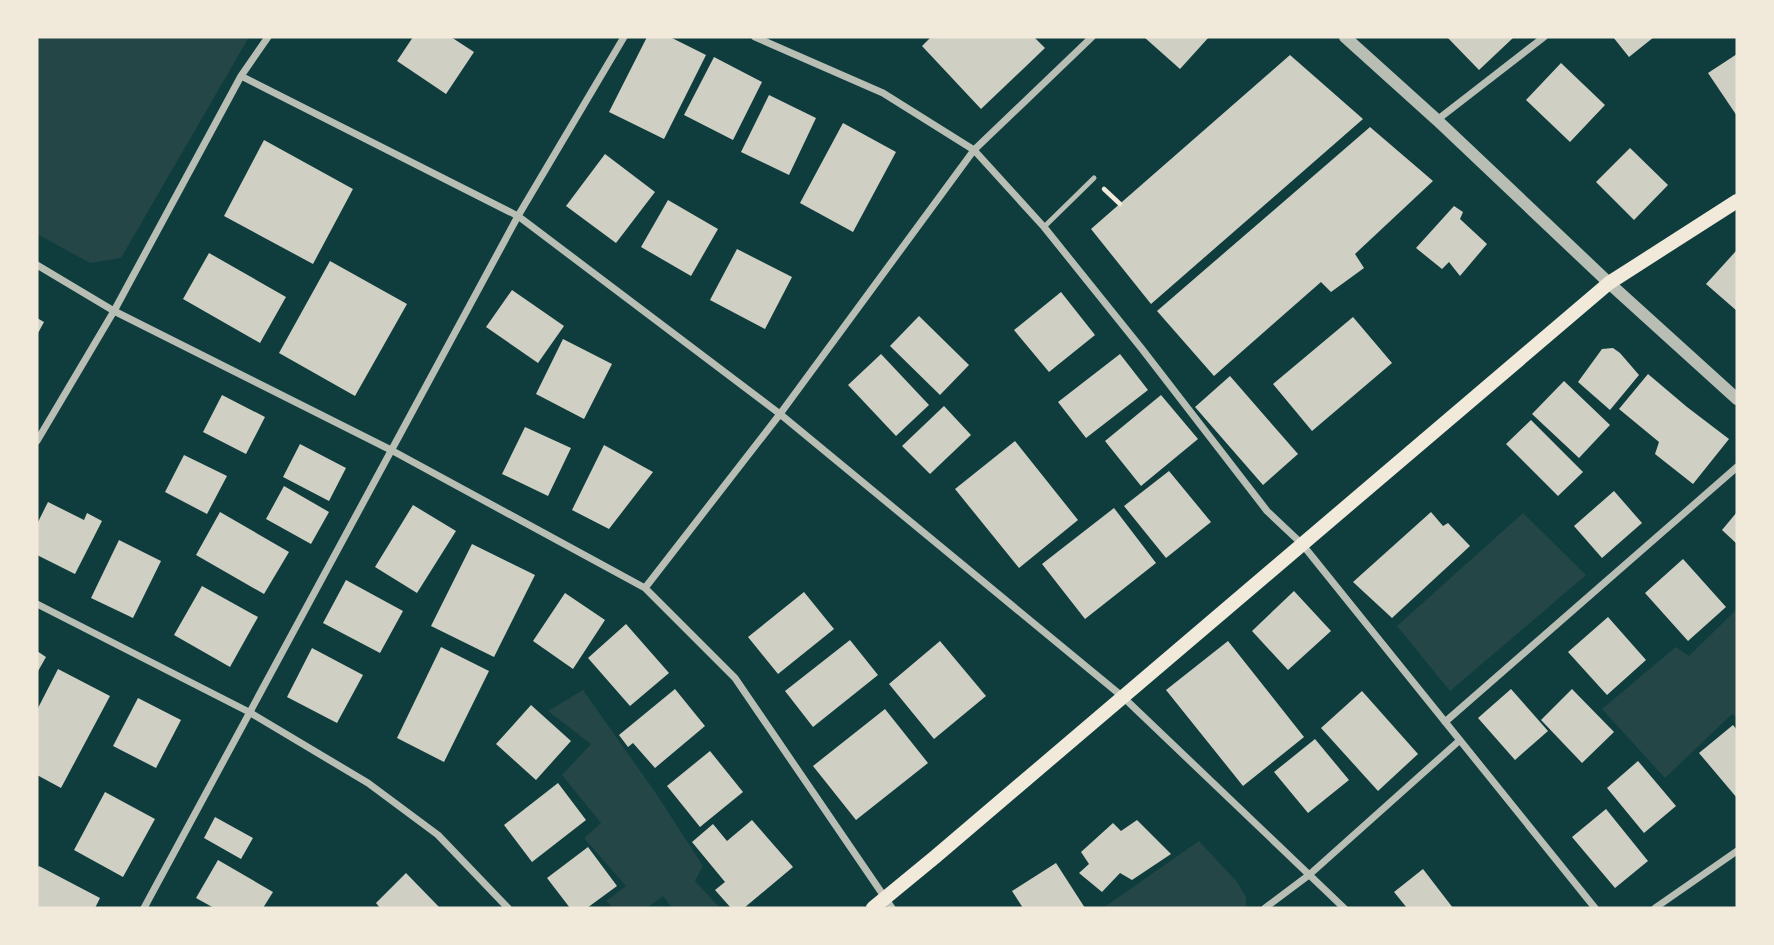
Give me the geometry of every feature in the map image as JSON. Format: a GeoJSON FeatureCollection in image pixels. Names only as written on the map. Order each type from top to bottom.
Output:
{"type":"FeatureCollection","features":[{"type":"Feature","properties":{"kind":"main road"},"geometry":{"type":"LineString","coordinates":[[873,908],[889,903],[1123,697],[1609,283],[1737,201]]}},
{"type":"Feature","properties":{"kind":"street"},"geometry":{"type":"LineString","coordinates":[[37,442],[114,311],[241,76],[268,37]]}},
{"type":"Feature","properties":{"kind":"street"},"geometry":{"type":"LineString","coordinates":[[144,908],[518,216],[624,37]]}},
{"type":"Feature","properties":{"kind":"street"},"geometry":{"type":"LineString","coordinates":[[755,37],[883,93],[974,150],[1044,227],[1267,511],[1302,544],[1595,908]]}},
{"type":"Feature","properties":{"kind":"street"},"geometry":{"type":"LineString","coordinates":[[645,588],[780,414],[974,150],[1092,37]]}},
{"type":"Feature","properties":{"kind":"street"},"geometry":{"type":"LineString","coordinates":[[1345,37],[1737,399]]}},
{"type":"Feature","properties":{"kind":"street"},"geometry":{"type":"LineString","coordinates":[[1437,120],[1544,37]]}},
{"type":"Feature","properties":{"kind":"street"},"geometry":{"type":"LineString","coordinates":[[241,76],[518,216],[780,414],[1123,697],[1344,908]]}},
{"type":"Feature","properties":{"kind":"street"},"geometry":{"type":"LineString","coordinates":[[37,265],[114,311],[391,450],[645,588],[734,678],[889,903]]}},
{"type":"Feature","properties":{"kind":"street"},"geometry":{"type":"LineString","coordinates":[[1445,722],[1737,467]]}},
{"type":"Feature","properties":{"kind":"street"},"geometry":{"type":"LineString","coordinates":[[37,604],[249,712],[368,783],[438,835],[508,908]]}},
{"type":"Feature","properties":{"kind":"street"},"geometry":{"type":"LineString","coordinates":[[1265,908],[1309,875],[1460,740]]}},
{"type":"Feature","properties":{"kind":"street"},"geometry":{"type":"LineString","coordinates":[[1655,908],[1737,851]]}},
{"type":"Feature","properties":{"kind":"lane"},"geometry":{"type":"LineString","coordinates":[[1044,227],[1094,178]]}},
{"type":"Feature","properties":{"kind":"shaded area"},"geometry":{"type":"Polygon","coordinates":[[[42,37],[249,37],[121,258],[90,263],[37,234],[37,41],[42,37]]]}},
{"type":"Feature","properties":{"kind":"shaded area"},"geometry":{"type":"Polygon","coordinates":[[[1523,513],[1586,575],[1450,691],[1397,626],[1523,513]]]}},
{"type":"Feature","properties":{"kind":"shaded area"},"geometry":{"type":"Polygon","coordinates":[[[1737,609],[1737,718],[1732,714],[1665,778],[1602,709],[1676,647],[1689,656],[1737,609]]]}},
{"type":"Feature","properties":{"kind":"shaded area"},"geometry":{"type":"Polygon","coordinates":[[[583,690],[703,866],[695,881],[720,908],[672,908],[663,896],[647,908],[613,908],[606,901],[626,886],[584,838],[601,823],[562,775],[591,744],[548,711],[583,690]]]}},
{"type":"Feature","properties":{"kind":"shaded area"},"geometry":{"type":"Polygon","coordinates":[[[1199,841],[1237,882],[1246,897],[1246,908],[1103,908],[1199,841]]]}},
{"type":"Feature","properties":{"kind":"building"},"geometry":{"type":"Polygon","coordinates":[[[413,37],[451,37],[474,52],[446,94],[397,61],[413,37]]]}},
{"type":"Feature","properties":{"kind":"building"},"geometry":{"type":"Polygon","coordinates":[[[647,37],[670,37],[706,55],[664,139],[609,112],[647,37]]]}},
{"type":"Feature","properties":{"kind":"building"},"geometry":{"type":"Polygon","coordinates":[[[931,37],[1034,37],[1045,48],[981,109],[922,46],[931,37]]]}},
{"type":"Feature","properties":{"kind":"building"},"geometry":{"type":"Polygon","coordinates":[[[1144,37],[1209,37],[1180,69],[1144,37]]]}},
{"type":"Feature","properties":{"kind":"building"},"geometry":{"type":"Polygon","coordinates":[[[1447,37],[1514,37],[1479,70],[1447,37]]]}},
{"type":"Feature","properties":{"kind":"building"},"geometry":{"type":"Polygon","coordinates":[[[1613,37],[1654,37],[1629,57],[1613,37]]]}},
{"type":"Feature","properties":{"kind":"building"},"geometry":{"type":"Polygon","coordinates":[[[1737,54],[1737,116],[1708,73],[1737,54]]]}},
{"type":"Feature","properties":{"kind":"building"},"geometry":{"type":"Polygon","coordinates":[[[1290,55],[1363,119],[1151,304],[1091,229],[1290,55]]]}},
{"type":"Feature","properties":{"kind":"building"},"geometry":{"type":"Polygon","coordinates":[[[714,57],[762,82],[733,140],[684,115],[714,57]]]}},
{"type":"Feature","properties":{"kind":"building"},"geometry":{"type":"Polygon","coordinates":[[[1561,63],[1605,105],[1570,142],[1526,100],[1561,63]]]}},
{"type":"Feature","properties":{"kind":"building"},"geometry":{"type":"Polygon","coordinates":[[[769,95],[816,118],[789,175],[741,152],[769,95]]]}},
{"type":"Feature","properties":{"kind":"building"},"geometry":{"type":"Polygon","coordinates":[[[843,123],[896,152],[853,232],[800,203],[843,123]]]}},
{"type":"Feature","properties":{"kind":"building"},"geometry":{"type":"Polygon","coordinates":[[[1370,127],[1433,181],[1355,254],[1364,268],[1331,292],[1321,282],[1214,376],[1157,311],[1370,127]]]}},
{"type":"Feature","properties":{"kind":"building"},"geometry":{"type":"Polygon","coordinates":[[[264,140],[353,189],[313,264],[224,216],[264,140]]]}},
{"type":"Feature","properties":{"kind":"building"},"geometry":{"type":"Polygon","coordinates":[[[1630,148],[1668,185],[1634,220],[1596,182],[1630,148]]]}},
{"type":"Feature","properties":{"kind":"building"},"geometry":{"type":"Polygon","coordinates":[[[605,154],[655,192],[616,243],[566,206],[605,154]]]}},
{"type":"Feature","properties":{"kind":"building"},"geometry":{"type":"Polygon","coordinates":[[[668,200],[718,229],[691,276],[641,247],[668,200]]]}},
{"type":"Feature","properties":{"kind":"building"},"geometry":{"type":"Polygon","coordinates":[[[1454,206],[1463,212],[1460,219],[1487,244],[1460,276],[1449,262],[1442,269],[1416,248],[1454,206]]]}},
{"type":"Feature","properties":{"kind":"building"},"geometry":{"type":"Polygon","coordinates":[[[737,249],[792,277],[765,329],[710,300],[737,249]]]}},
{"type":"Feature","properties":{"kind":"building"},"geometry":{"type":"Polygon","coordinates":[[[1737,252],[1737,311],[1706,284],[1737,252]]]}},
{"type":"Feature","properties":{"kind":"building"},"geometry":{"type":"Polygon","coordinates":[[[209,253],[286,297],[260,343],[183,299],[209,253]]]}},
{"type":"Feature","properties":{"kind":"building"},"geometry":{"type":"Polygon","coordinates":[[[330,261],[407,304],[355,396],[279,353],[330,261]]]}},
{"type":"Feature","properties":{"kind":"building"},"geometry":{"type":"Polygon","coordinates":[[[512,290],[564,326],[538,363],[486,327],[512,290]]]}},
{"type":"Feature","properties":{"kind":"building"},"geometry":{"type":"Polygon","coordinates":[[[1061,292],[1095,335],[1049,372],[1014,330],[1061,292]]]}},
{"type":"Feature","properties":{"kind":"building"},"geometry":{"type":"Polygon","coordinates":[[[919,316],[969,365],[940,395],[890,346],[919,316]]]}},
{"type":"Feature","properties":{"kind":"building"},"geometry":{"type":"Polygon","coordinates":[[[1353,317],[1392,363],[1312,431],[1273,384],[1353,317]]]}},
{"type":"Feature","properties":{"kind":"building"},"geometry":{"type":"Polygon","coordinates":[[[37,318],[44,322],[37,335],[37,318]]]}},
{"type":"Feature","properties":{"kind":"building"},"geometry":{"type":"Polygon","coordinates":[[[563,339],[612,364],[584,419],[536,394],[563,339]]]}},
{"type":"Feature","properties":{"kind":"building"},"geometry":{"type":"Polygon","coordinates":[[[1613,348],[1639,375],[1610,410],[1578,382],[1602,349],[1613,348]]]}},
{"type":"Feature","properties":{"kind":"building"},"geometry":{"type":"Polygon","coordinates":[[[881,354],[929,405],[896,436],[848,385],[881,354]]]}},
{"type":"Feature","properties":{"kind":"building"},"geometry":{"type":"Polygon","coordinates":[[[1120,354],[1148,390],[1086,438],[1058,402],[1120,354]]]}},
{"type":"Feature","properties":{"kind":"building"},"geometry":{"type":"Polygon","coordinates":[[[1648,374],[1729,439],[1693,484],[1655,454],[1659,442],[1619,409],[1648,374]]]}},
{"type":"Feature","properties":{"kind":"building"},"geometry":{"type":"Polygon","coordinates":[[[1230,376],[1298,454],[1263,485],[1195,407],[1230,376]]]}},
{"type":"Feature","properties":{"kind":"building"},"geometry":{"type":"Polygon","coordinates":[[[1564,381],[1610,425],[1579,458],[1532,414],[1564,381]]]}},
{"type":"Feature","properties":{"kind":"building"},"geometry":{"type":"Polygon","coordinates":[[[222,395],[265,417],[246,454],[203,432],[222,395]]]}},
{"type":"Feature","properties":{"kind":"building"},"geometry":{"type":"Polygon","coordinates":[[[1161,395],[1198,439],[1141,486],[1105,441],[1161,395]]]}},
{"type":"Feature","properties":{"kind":"building"},"geometry":{"type":"Polygon","coordinates":[[[944,406],[971,435],[930,474],[902,446],[944,406]]]}},
{"type":"Feature","properties":{"kind":"building"},"geometry":{"type":"Polygon","coordinates":[[[1531,420],[1583,472],[1558,496],[1506,444],[1531,420]]]}},
{"type":"Feature","properties":{"kind":"building"},"geometry":{"type":"Polygon","coordinates":[[[525,427],[571,448],[548,496],[502,474],[525,427]]]}},
{"type":"Feature","properties":{"kind":"building"},"geometry":{"type":"Polygon","coordinates":[[[1015,441],[1078,520],[1019,568],[955,489],[1015,441]]]}},
{"type":"Feature","properties":{"kind":"building"},"geometry":{"type":"Polygon","coordinates":[[[300,444],[346,468],[329,501],[283,477],[300,444]]]}},
{"type":"Feature","properties":{"kind":"building"},"geometry":{"type":"Polygon","coordinates":[[[604,445],[653,472],[609,529],[572,510],[604,445]]]}},
{"type":"Feature","properties":{"kind":"building"},"geometry":{"type":"Polygon","coordinates":[[[184,455],[227,476],[207,514],[165,492],[184,455]]]}},
{"type":"Feature","properties":{"kind":"building"},"geometry":{"type":"Polygon","coordinates":[[[1169,471],[1211,522],[1166,558],[1124,506],[1169,471]]]}},
{"type":"Feature","properties":{"kind":"building"},"geometry":{"type":"Polygon","coordinates":[[[284,486],[329,512],[311,544],[266,519],[284,486]]]}},
{"type":"Feature","properties":{"kind":"building"},"geometry":{"type":"Polygon","coordinates":[[[1614,491],[1642,523],[1602,558],[1574,526],[1614,491]]]}},
{"type":"Feature","properties":{"kind":"building"},"geometry":{"type":"Polygon","coordinates":[[[48,502],[84,520],[87,513],[102,521],[75,574],[37,555],[37,524],[48,502]]]}},
{"type":"Feature","properties":{"kind":"building"},"geometry":{"type":"Polygon","coordinates":[[[413,505],[456,531],[417,593],[375,567],[413,505]]]}},
{"type":"Feature","properties":{"kind":"building"},"geometry":{"type":"Polygon","coordinates":[[[1114,508],[1156,563],[1085,619],[1042,564],[1114,508]]]}},
{"type":"Feature","properties":{"kind":"building"},"geometry":{"type":"Polygon","coordinates":[[[220,512],[289,552],[264,594],[196,555],[220,512]]]}},
{"type":"Feature","properties":{"kind":"building"},"geometry":{"type":"Polygon","coordinates":[[[1431,512],[1443,526],[1448,523],[1470,546],[1392,618],[1353,582],[1431,512]]]}},
{"type":"Feature","properties":{"kind":"building"},"geometry":{"type":"Polygon","coordinates":[[[1737,512],[1737,544],[1722,530],[1737,512]]]}},
{"type":"Feature","properties":{"kind":"building"},"geometry":{"type":"Polygon","coordinates":[[[119,540],[161,561],[133,618],[91,598],[119,540]]]}},
{"type":"Feature","properties":{"kind":"building"},"geometry":{"type":"Polygon","coordinates":[[[472,544],[535,575],[494,657],[431,626],[472,544]]]}},
{"type":"Feature","properties":{"kind":"building"},"geometry":{"type":"Polygon","coordinates":[[[1683,559],[1726,607],[1688,641],[1645,593],[1683,559]]]}},
{"type":"Feature","properties":{"kind":"building"},"geometry":{"type":"Polygon","coordinates":[[[346,580],[403,611],[380,653],[323,623],[346,580]]]}},
{"type":"Feature","properties":{"kind":"building"},"geometry":{"type":"Polygon","coordinates":[[[202,586],[258,617],[230,667],[174,635],[202,586]]]}},
{"type":"Feature","properties":{"kind":"building"},"geometry":{"type":"Polygon","coordinates":[[[1294,591],[1331,631],[1288,670],[1252,631],[1294,591]]]}},
{"type":"Feature","properties":{"kind":"building"},"geometry":{"type":"Polygon","coordinates":[[[804,592],[834,629],[778,674],[748,637],[804,592]]]}},
{"type":"Feature","properties":{"kind":"building"},"geometry":{"type":"Polygon","coordinates":[[[565,593],[605,620],[573,669],[533,641],[565,593]]]}},
{"type":"Feature","properties":{"kind":"building"},"geometry":{"type":"Polygon","coordinates":[[[1608,617],[1646,660],[1607,695],[1568,652],[1608,617]]]}},
{"type":"Feature","properties":{"kind":"building"},"geometry":{"type":"Polygon","coordinates":[[[626,624],[669,673],[630,706],[588,658],[626,624]]]}},
{"type":"Feature","properties":{"kind":"building"},"geometry":{"type":"Polygon","coordinates":[[[850,640],[878,675],[813,727],[785,691],[850,640]]]}},
{"type":"Feature","properties":{"kind":"building"},"geometry":{"type":"Polygon","coordinates":[[[940,641],[986,696],[934,739],[889,684],[940,641]]]}},
{"type":"Feature","properties":{"kind":"building"},"geometry":{"type":"Polygon","coordinates":[[[1228,641],[1304,737],[1243,786],[1166,690],[1228,641]]]}},
{"type":"Feature","properties":{"kind":"building"},"geometry":{"type":"Polygon","coordinates":[[[441,647],[489,671],[444,762],[397,738],[441,647]]]}},
{"type":"Feature","properties":{"kind":"building"},"geometry":{"type":"Polygon","coordinates":[[[312,648],[363,675],[337,723],[287,697],[312,648]]]}},
{"type":"Feature","properties":{"kind":"building"},"geometry":{"type":"Polygon","coordinates":[[[37,651],[46,657],[37,673],[37,651]]]}},
{"type":"Feature","properties":{"kind":"building"},"geometry":{"type":"Polygon","coordinates":[[[58,669],[110,696],[61,788],[37,775],[37,710],[58,669]]]}},
{"type":"Feature","properties":{"kind":"building"},"geometry":{"type":"Polygon","coordinates":[[[675,689],[705,726],[655,768],[633,743],[628,747],[619,735],[675,689]]]}},
{"type":"Feature","properties":{"kind":"building"},"geometry":{"type":"Polygon","coordinates":[[[1511,689],[1548,731],[1515,760],[1478,718],[1511,689]]]}},
{"type":"Feature","properties":{"kind":"building"},"geometry":{"type":"Polygon","coordinates":[[[1572,689],[1614,732],[1582,763],[1541,720],[1572,689]]]}},
{"type":"Feature","properties":{"kind":"building"},"geometry":{"type":"Polygon","coordinates":[[[1362,691],[1418,754],[1378,791],[1321,728],[1362,691]]]}},
{"type":"Feature","properties":{"kind":"building"},"geometry":{"type":"Polygon","coordinates":[[[138,698],[181,720],[156,768],[113,746],[138,698]]]}},
{"type":"Feature","properties":{"kind":"building"},"geometry":{"type":"Polygon","coordinates":[[[531,705],[571,741],[536,780],[496,744],[531,705]]]}},
{"type":"Feature","properties":{"kind":"building"},"geometry":{"type":"Polygon","coordinates":[[[885,709],[928,763],[856,820],[813,766],[885,709]]]}},
{"type":"Feature","properties":{"kind":"building"},"geometry":{"type":"Polygon","coordinates":[[[1733,725],[1737,730],[1737,798],[1699,753],[1733,725]]]}},
{"type":"Feature","properties":{"kind":"building"},"geometry":{"type":"Polygon","coordinates":[[[1315,739],[1349,780],[1308,813],[1274,772],[1315,739]]]}},
{"type":"Feature","properties":{"kind":"building"},"geometry":{"type":"Polygon","coordinates":[[[710,751],[743,792],[700,827],[667,786],[710,751]]]}},
{"type":"Feature","properties":{"kind":"building"},"geometry":{"type":"Polygon","coordinates":[[[1638,761],[1676,806],[1644,833],[1607,788],[1638,761]]]}},
{"type":"Feature","properties":{"kind":"building"},"geometry":{"type":"Polygon","coordinates":[[[558,783],[586,820],[532,862],[504,825],[558,783]]]}},
{"type":"Feature","properties":{"kind":"building"},"geometry":{"type":"Polygon","coordinates":[[[105,792],[155,819],[123,877],[74,850],[105,792]]]}},
{"type":"Feature","properties":{"kind":"building"},"geometry":{"type":"Polygon","coordinates":[[[1606,809],[1648,861],[1615,888],[1572,837],[1606,809]]]}},
{"type":"Feature","properties":{"kind":"building"},"geometry":{"type":"Polygon","coordinates":[[[215,817],[253,838],[241,859],[204,838],[215,817]]]}},
{"type":"Feature","properties":{"kind":"building"},"geometry":{"type":"Polygon","coordinates":[[[752,820],[793,867],[744,908],[731,908],[715,890],[725,882],[692,842],[713,824],[727,841],[752,820]]]}},
{"type":"Feature","properties":{"kind":"building"},"geometry":{"type":"Polygon","coordinates":[[[1137,820],[1171,854],[1132,880],[1120,873],[1102,892],[1079,873],[1089,864],[1081,852],[1113,823],[1121,831],[1137,820]]]}},
{"type":"Feature","properties":{"kind":"building"},"geometry":{"type":"Polygon","coordinates":[[[588,847],[617,886],[587,908],[570,908],[547,878],[588,847]]]}},
{"type":"Feature","properties":{"kind":"building"},"geometry":{"type":"Polygon","coordinates":[[[218,860],[273,892],[263,908],[214,908],[196,898],[218,860]]]}},
{"type":"Feature","properties":{"kind":"building"},"geometry":{"type":"Polygon","coordinates":[[[1056,863],[1085,908],[1023,908],[1012,891],[1056,863]]]}},
{"type":"Feature","properties":{"kind":"building"},"geometry":{"type":"Polygon","coordinates":[[[39,866],[100,898],[95,908],[37,908],[39,866]]]}},
{"type":"Feature","properties":{"kind":"building"},"geometry":{"type":"Polygon","coordinates":[[[1423,869],[1453,908],[1407,908],[1394,892],[1423,869]]]}},
{"type":"Feature","properties":{"kind":"building"},"geometry":{"type":"Polygon","coordinates":[[[406,873],[440,908],[380,908],[376,903],[406,873]]]}}]}
